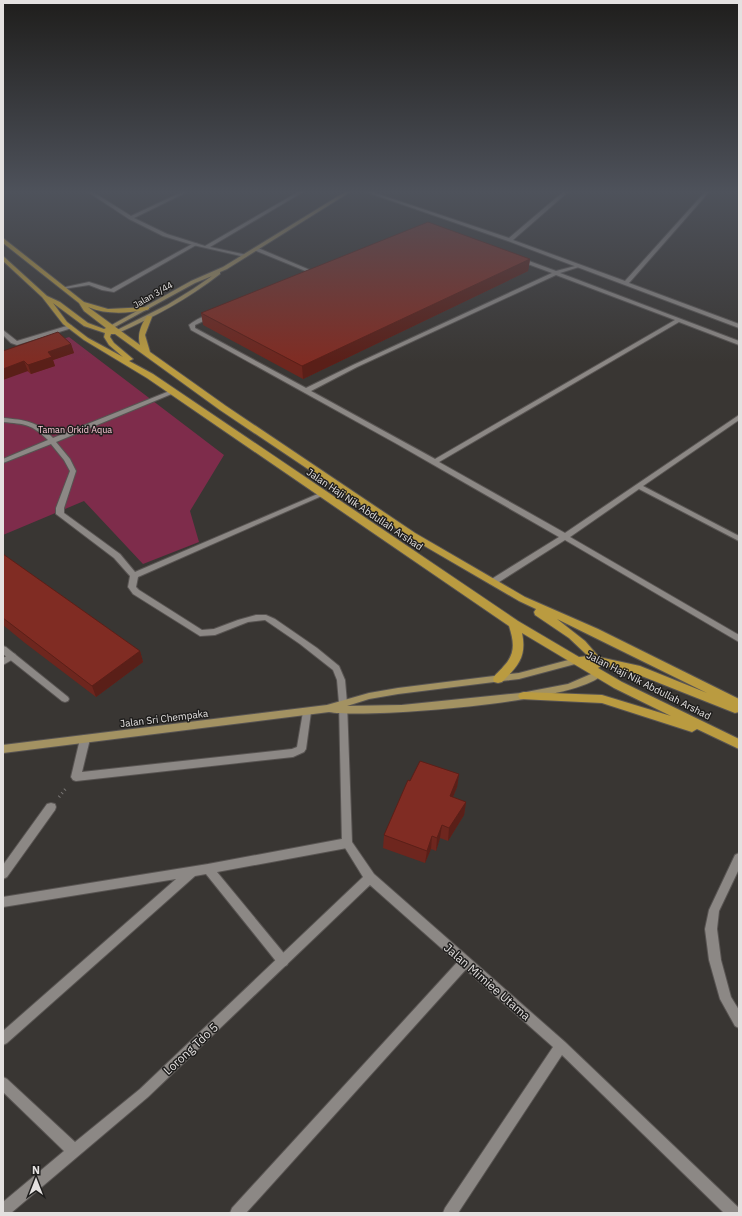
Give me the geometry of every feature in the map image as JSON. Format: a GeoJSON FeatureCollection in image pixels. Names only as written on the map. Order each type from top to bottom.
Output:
{"type":"FeatureCollection","features":[{"type":"Feature","properties":{"kind":"main road","name":"Jalan Haji Nik Abdullah Arshad"},"geometry":{"type":"LineString","coordinates":[[14,249],[81,302],[86,310],[112,330],[223,408],[412,535],[522,599],[594,632],[739,704]]}},
{"type":"Feature","properties":{"kind":"main road","name":"Jalan Haji Nik Abdullah Arshad"},"geometry":{"type":"LineString","coordinates":[[3,258],[44,296],[65,323],[86,339],[142,372],[514,624],[598,674],[735,742]]}},
{"type":"Feature","properties":{"kind":"main road"},"geometry":{"type":"LineString","coordinates":[[44,296],[55,301],[85,325],[100,331],[112,330]]}},
{"type":"Feature","properties":{"kind":"main road"},"geometry":{"type":"LineString","coordinates":[[81,302],[91,308],[103,310],[125,311],[147,308]]}},
{"type":"Feature","properties":{"kind":"main road"},"geometry":{"type":"LineString","coordinates":[[147,354],[141,342],[141,333],[149,317]]}},
{"type":"Feature","properties":{"kind":"main road"},"geometry":{"type":"LineString","coordinates":[[112,330],[107,337],[111,344],[142,372]]}},
{"type":"Feature","properties":{"kind":"main road"},"geometry":{"type":"LineString","coordinates":[[522,599],[588,649],[597,660],[598,674]]}},
{"type":"Feature","properties":{"kind":"main road"},"geometry":{"type":"LineString","coordinates":[[498,679],[514,663],[519,653],[520,642],[514,624]]}},
{"type":"Feature","properties":{"kind":"main road"},"geometry":{"type":"LineString","coordinates":[[576,661],[597,660],[636,669],[739,711]]}},
{"type":"Feature","properties":{"kind":"main road"},"geometry":{"type":"LineString","coordinates":[[524,696],[602,699],[735,742]]}},
{"type":"Feature","properties":{"kind":"street"},"geometry":{"type":"LineString","coordinates":[[63,288],[89,283],[112,291],[188,249]]}},
{"type":"Feature","properties":{"kind":"street"},"geometry":{"type":"LineString","coordinates":[[210,249],[245,256]]}},
{"type":"Feature","properties":{"kind":"street"},"geometry":{"type":"LineString","coordinates":[[256,249],[315,273]]}},
{"type":"Feature","properties":{"kind":"street","name":"Jalan 3/44"},"geometry":{"type":"LineString","coordinates":[[112,330],[193,282],[225,268],[256,249]]}},
{"type":"Feature","properties":{"kind":"street"},"geometry":{"type":"LineString","coordinates":[[533,249],[739,326]]}},
{"type":"Feature","properties":{"kind":"street"},"geometry":{"type":"LineString","coordinates":[[626,283],[656,249]]}},
{"type":"Feature","properties":{"kind":"street"},"geometry":{"type":"LineString","coordinates":[[514,257],[558,272],[739,343]]}},
{"type":"Feature","properties":{"kind":"street"},"geometry":{"type":"LineString","coordinates":[[307,390],[355,366],[558,272],[577,266]]}},
{"type":"Feature","properties":{"kind":"street","name":"Jalan 3/44"},"geometry":{"type":"LineString","coordinates":[[112,330],[149,317],[204,285],[225,268]]}},
{"type":"Feature","properties":{"kind":"street"},"geometry":{"type":"LineString","coordinates":[[308,276],[322,270]]}},
{"type":"Feature","properties":{"kind":"street"},"geometry":{"type":"LineString","coordinates":[[217,313],[196,322],[192,325],[193,329],[307,390],[566,536],[738,637]]}},
{"type":"Feature","properties":{"kind":"street"},"geometry":{"type":"LineString","coordinates":[[435,462],[679,320]]}},
{"type":"Feature","properties":{"kind":"street"},"geometry":{"type":"LineString","coordinates":[[3,332],[13,342],[17,343],[70,327]]}},
{"type":"Feature","properties":{"kind":"street"},"geometry":{"type":"LineString","coordinates":[[3,461],[172,392]]}},
{"type":"Feature","properties":{"kind":"street"},"geometry":{"type":"LineString","coordinates":[[493,582],[566,536],[739,417]]}},
{"type":"Feature","properties":{"kind":"street"},"geometry":{"type":"LineString","coordinates":[[3,420],[32,424],[48,436],[73,472],[60,508],[60,514],[117,556],[134,576]]}},
{"type":"Feature","properties":{"kind":"street"},"geometry":{"type":"LineString","coordinates":[[638,486],[739,540]]}},
{"type":"Feature","properties":{"kind":"street"},"geometry":{"type":"LineString","coordinates":[[134,576],[322,494]]}},
{"type":"Feature","properties":{"kind":"street"},"geometry":{"type":"LineString","coordinates":[[3,902],[193,872],[347,843],[343,707],[339,675],[336,666],[273,621],[261,617],[254,618],[215,633],[200,634],[136,592],[132,587],[134,576]]}},
{"type":"Feature","properties":{"kind":"street"},"geometry":{"type":"LineString","coordinates":[[3,649],[65,699]]}},
{"type":"Feature","properties":{"kind":"street"},"geometry":{"type":"LineString","coordinates":[[3,662],[12,656]]}},
{"type":"Feature","properties":{"kind":"street"},"geometry":{"type":"LineString","coordinates":[[343,707],[369,696],[498,679],[546,670],[576,661]]}},
{"type":"Feature","properties":{"kind":"street","name":"Jalan Sri Chempaka"},"geometry":{"type":"LineString","coordinates":[[3,749],[343,707],[404,709],[524,696],[568,687],[586,681],[598,674]]}},
{"type":"Feature","properties":{"kind":"street"},"geometry":{"type":"LineString","coordinates":[[85,739],[76,777],[293,753],[301,749],[307,712]]}},
{"type":"Feature","properties":{"kind":"street"},"geometry":{"type":"LineString","coordinates":[[3,874],[51,807]]}},
{"type":"Feature","properties":{"kind":"street","name":"Jalan Mimiee Utama"},"geometry":{"type":"LineString","coordinates":[[347,843],[370,878],[561,1046],[734,1213]]}},
{"type":"Feature","properties":{"kind":"street"},"geometry":{"type":"LineString","coordinates":[[739,858],[714,910],[711,929],[715,960],[726,999],[739,1022]]}},
{"type":"Feature","properties":{"kind":"street"},"geometry":{"type":"LineString","coordinates":[[208,869],[283,961]]}},
{"type":"Feature","properties":{"kind":"street"},"geometry":{"type":"LineString","coordinates":[[3,1039],[193,872]]}},
{"type":"Feature","properties":{"kind":"street","name":"Lorong Tdo 5"},"geometry":{"type":"LineString","coordinates":[[3,1211],[144,1093],[370,878]]}},
{"type":"Feature","properties":{"kind":"street"},"geometry":{"type":"LineString","coordinates":[[237,1213],[465,962]]}},
{"type":"Feature","properties":{"kind":"street"},"geometry":{"type":"LineString","coordinates":[[450,1213],[561,1046]]}},
{"type":"Feature","properties":{"kind":"street"},"geometry":{"type":"LineString","coordinates":[[3,1083],[74,1151]]}},
{"type":"Feature","properties":{"kind":"path"},"geometry":{"type":"LineString","coordinates":[[51,807],[76,777]]}},
{"type":"Feature","properties":{"kind":"green space","name":"Taman Orkid Aqua"},"geometry":{"type":"Polygon","coordinates":[[[69,337],[224,455],[190,511],[199,542],[143,564],[84,501],[3,535],[3,359],[69,337]]]}},
{"type":"Feature","properties":{"kind":"building"},"geometry":{"type":"Polygon","coordinates":[[[361,249],[502,249],[530,259],[302,366],[201,313],[361,249]]]}},
{"type":"Feature","properties":{"kind":"building"},"geometry":{"type":"Polygon","coordinates":[[[58,332],[71,344],[48,352],[52,357],[28,365],[24,361],[3,369],[3,351],[58,332]]]}},
{"type":"Feature","properties":{"kind":"building"},"geometry":{"type":"Polygon","coordinates":[[[3,554],[140,651],[92,686],[3,618],[3,554]]]}},
{"type":"Feature","properties":{"kind":"building"},"geometry":{"type":"Polygon","coordinates":[[[420,761],[459,774],[450,796],[466,802],[449,828],[442,825],[437,838],[432,836],[427,851],[384,835],[408,780],[410,781],[420,761]]]}}]}
